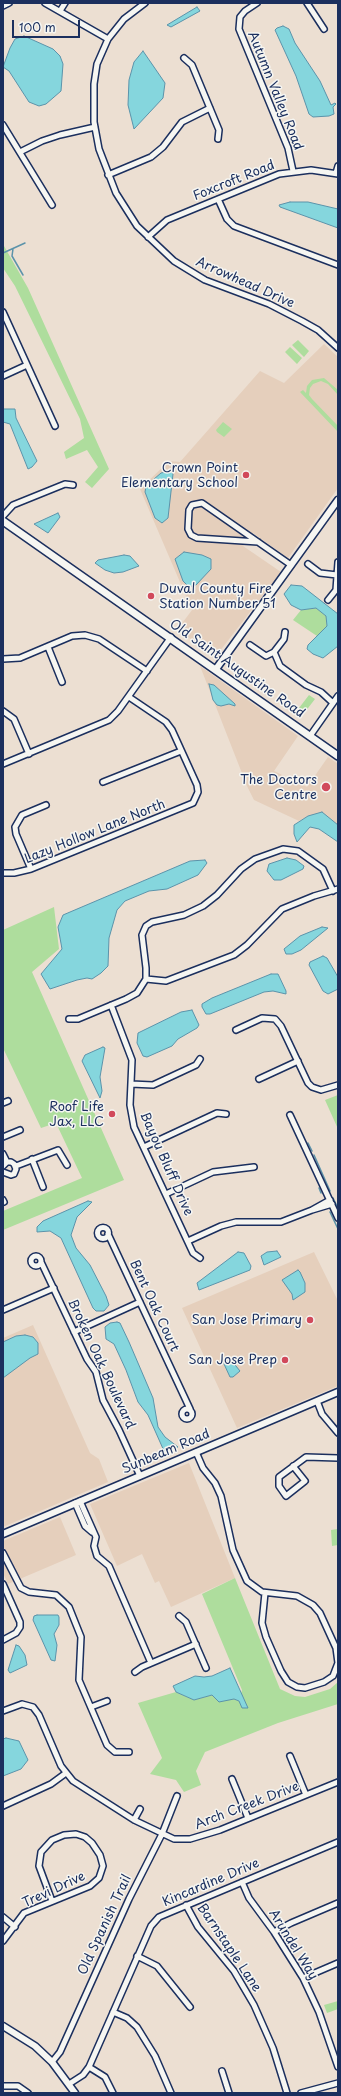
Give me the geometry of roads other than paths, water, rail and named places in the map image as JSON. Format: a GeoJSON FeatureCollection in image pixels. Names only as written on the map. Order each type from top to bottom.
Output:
{"type":"FeatureCollection","features":[{"type":"Feature","properties":{"kind":"main road","name":"Old Saint Augustine Road"},"geometry":{"type":"LineString","coordinates":[[3,521],[171,637],[338,756]]}},
{"type":"Feature","properties":{"kind":"street"},"geometry":{"type":"LineString","coordinates":[[3,6],[10,3]]}},
{"type":"Feature","properties":{"kind":"street"},"geometry":{"type":"LineString","coordinates":[[45,3],[108,39]]}},
{"type":"Feature","properties":{"kind":"street"},"geometry":{"type":"LineString","coordinates":[[60,11],[65,3]]}},
{"type":"Feature","properties":{"kind":"street","name":"Arrowhead Drive"},"geometry":{"type":"LineString","coordinates":[[145,3],[124,19],[108,39],[97,64],[94,84],[95,128],[99,149],[108,175],[125,209],[148,237],[166,254],[193,274],[270,304],[302,320],[318,330],[338,348]]}},
{"type":"Feature","properties":{"kind":"street","name":"Autumn Valley Road"},"geometry":{"type":"LineString","coordinates":[[257,3],[244,11],[240,17],[239,29],[288,148],[293,171]]}},
{"type":"Feature","properties":{"kind":"street"},"geometry":{"type":"LineString","coordinates":[[307,3],[324,29]]}},
{"type":"Feature","properties":{"kind":"street"},"geometry":{"type":"LineString","coordinates":[[184,58],[192,65],[219,130],[218,139]]}},
{"type":"Feature","properties":{"kind":"street"},"geometry":{"type":"LineString","coordinates":[[108,175],[151,157],[163,147],[182,122],[210,108]]}},
{"type":"Feature","properties":{"kind":"street"},"geometry":{"type":"LineString","coordinates":[[3,125],[52,205]]}},
{"type":"Feature","properties":{"kind":"street"},"geometry":{"type":"LineString","coordinates":[[20,152],[42,141],[60,135],[95,128]]}},
{"type":"Feature","properties":{"kind":"street"},"geometry":{"type":"LineString","coordinates":[[337,174],[338,166]]}},
{"type":"Feature","properties":{"kind":"street","name":"Foxcroft Road"},"geometry":{"type":"LineString","coordinates":[[148,237],[167,220],[273,176],[293,171],[311,170],[337,174]]}},
{"type":"Feature","properties":{"kind":"street"},"geometry":{"type":"LineString","coordinates":[[218,199],[227,220],[234,226],[338,265]]}},
{"type":"Feature","properties":{"kind":"street"},"geometry":{"type":"LineString","coordinates":[[3,312],[55,426]]}},
{"type":"Feature","properties":{"kind":"street"},"geometry":{"type":"LineString","coordinates":[[3,376],[27,365]]}},
{"type":"Feature","properties":{"kind":"street"},"geometry":{"type":"LineString","coordinates":[[3,516],[13,505],[65,484],[73,486]]}},
{"type":"Feature","properties":{"kind":"street"},"geometry":{"type":"LineString","coordinates":[[216,669],[338,500]]}},
{"type":"Feature","properties":{"kind":"street"},"geometry":{"type":"LineString","coordinates":[[258,542],[197,538],[191,535],[188,529],[189,510],[192,505],[202,503],[292,565]]}},
{"type":"Feature","properties":{"kind":"street"},"geometry":{"type":"LineString","coordinates":[[328,600],[336,590],[338,562]]}},
{"type":"Feature","properties":{"kind":"street"},"geometry":{"type":"LineString","coordinates":[[308,564],[320,573],[337,575]]}},
{"type":"Feature","properties":{"kind":"street"},"geometry":{"type":"LineString","coordinates":[[250,645],[266,656],[274,652],[284,639],[285,632]]}},
{"type":"Feature","properties":{"kind":"street"},"geometry":{"type":"LineString","coordinates":[[3,658],[20,658],[72,636],[92,636],[99,639],[147,671]]}},
{"type":"Feature","properties":{"kind":"street"},"geometry":{"type":"LineString","coordinates":[[3,764],[109,720],[129,697],[171,637]]}},
{"type":"Feature","properties":{"kind":"street"},"geometry":{"type":"LineString","coordinates":[[48,647],[62,682]]}},
{"type":"Feature","properties":{"kind":"street"},"geometry":{"type":"LineString","coordinates":[[274,652],[280,666],[306,685],[320,692],[333,703]]}},
{"type":"Feature","properties":{"kind":"street"},"geometry":{"type":"LineString","coordinates":[[310,736],[338,696]]}},
{"type":"Feature","properties":{"kind":"street"},"geometry":{"type":"LineString","coordinates":[[103,782],[181,751],[169,726],[129,697]]}},
{"type":"Feature","properties":{"kind":"street"},"geometry":{"type":"LineString","coordinates":[[3,711],[14,719],[28,754]]}},
{"type":"Feature","properties":{"kind":"street","name":"Lazy Hollow Lane North"},"geometry":{"type":"LineString","coordinates":[[3,873],[14,873],[31,869],[193,803],[198,792],[197,785],[181,751]]}},
{"type":"Feature","properties":{"kind":"street"},"geometry":{"type":"LineString","coordinates":[[31,869],[16,834],[15,827],[22,815],[46,805]]}},
{"type":"Feature","properties":{"kind":"street"},"geometry":{"type":"LineString","coordinates":[[69,1019],[78,1020],[132,997],[146,979],[142,935],[146,926],[152,922],[184,915],[203,906],[217,895],[241,869],[255,859],[283,849],[298,850],[323,869],[335,890],[314,896],[282,909],[247,946],[234,955],[166,981],[146,979]]}},
{"type":"Feature","properties":{"kind":"street","name":"Bayou Bluff Drive"},"geometry":{"type":"LineString","coordinates":[[111,1005],[131,1054],[133,1066],[131,1084],[131,1116],[188,1241],[194,1253],[200,1258]]}},
{"type":"Feature","properties":{"kind":"street"},"geometry":{"type":"LineString","coordinates":[[236,1030],[262,1018],[275,1019],[281,1026],[308,1083],[316,1089],[326,1090],[338,1085]]}},
{"type":"Feature","properties":{"kind":"street"},"geometry":{"type":"LineString","coordinates":[[131,1084],[153,1085],[196,1065],[200,1059]]}},
{"type":"Feature","properties":{"kind":"street"},"geometry":{"type":"LineString","coordinates":[[258,1079],[298,1061]]}},
{"type":"Feature","properties":{"kind":"street"},"geometry":{"type":"LineString","coordinates":[[144,1147],[217,1113],[226,1114]]}},
{"type":"Feature","properties":{"kind":"street"},"geometry":{"type":"LineString","coordinates":[[290,1115],[338,1218]]}},
{"type":"Feature","properties":{"kind":"street"},"geometry":{"type":"LineString","coordinates":[[3,1137],[20,1130]]}},
{"type":"Feature","properties":{"kind":"street"},"geometry":{"type":"LineString","coordinates":[[16,1166],[53,1150],[58,1150],[62,1153],[67,1165]]}},
{"type":"Feature","properties":{"kind":"street"},"geometry":{"type":"LineString","coordinates":[[3,1154],[5,1164],[12,1162],[16,1166]]}},
{"type":"Feature","properties":{"kind":"street"},"geometry":{"type":"LineString","coordinates":[[32,1159],[43,1186]]}},
{"type":"Feature","properties":{"kind":"street"},"geometry":{"type":"LineString","coordinates":[[3,1172],[6,1175],[12,1175],[16,1171],[16,1166]]}},
{"type":"Feature","properties":{"kind":"street"},"geometry":{"type":"LineString","coordinates":[[166,1194],[213,1172],[254,1167]]}},
{"type":"Feature","properties":{"kind":"street"},"geometry":{"type":"LineString","coordinates":[[188,1241],[228,1224],[242,1222],[281,1222],[331,1202]]}},
{"type":"Feature","properties":{"kind":"street","name":"Bent Oak Court"},"geometry":{"type":"LineString","coordinates":[[108,1234],[190,1409]]}},
{"type":"Feature","properties":{"kind":"street","name":"Broken Oak Boulevard"},"geometry":{"type":"LineString","coordinates":[[41,1262],[87,1359],[96,1372],[103,1400],[119,1430],[140,1476]]}},
{"type":"Feature","properties":{"kind":"street"},"geometry":{"type":"LineString","coordinates":[[3,1310],[54,1288]]}},
{"type":"Feature","properties":{"kind":"street"},"geometry":{"type":"LineString","coordinates":[[74,1332],[140,1302]]}},
{"type":"Feature","properties":{"kind":"street","name":"Sunbeam Road"},"geometry":{"type":"LineString","coordinates":[[3,1534],[196,1452],[318,1404],[338,1392]]}},
{"type":"Feature","properties":{"kind":"street"},"geometry":{"type":"LineString","coordinates":[[318,1404],[322,1414],[338,1433]]}},
{"type":"Feature","properties":{"kind":"street"},"geometry":{"type":"LineString","coordinates":[[196,1452],[203,1468],[215,1483],[222,1496],[233,1550],[247,1581],[255,1589],[265,1593],[297,1596],[310,1602],[320,1613],[337,1648],[338,1663],[333,1676],[324,1682],[305,1688],[297,1687],[288,1682],[281,1671],[266,1637],[262,1623],[265,1593]]}},
{"type":"Feature","properties":{"kind":"street"},"geometry":{"type":"LineString","coordinates":[[293,1466],[305,1481],[286,1496],[278,1481],[279,1477],[293,1466],[306,1457],[338,1458]]}},
{"type":"Feature","properties":{"kind":"street"},"geometry":{"type":"LineString","coordinates":[[77,1502],[85,1526],[94,1534],[97,1556],[109,1566],[151,1663]]}},
{"type":"Feature","properties":{"kind":"street"},"geometry":{"type":"LineString","coordinates":[[3,1552],[21,1588],[29,1592],[56,1595],[69,1606],[81,1637],[78,1675],[91,1707],[110,1749],[115,1752],[129,1752]]}},
{"type":"Feature","properties":{"kind":"street"},"geometry":{"type":"LineString","coordinates":[[3,1584],[5,1594],[20,1622],[20,1627],[16,1633],[3,1640]]}},
{"type":"Feature","properties":{"kind":"street"},"geometry":{"type":"LineString","coordinates":[[179,1616],[186,1622],[206,1668]]}},
{"type":"Feature","properties":{"kind":"street"},"geometry":{"type":"LineString","coordinates":[[135,1672],[151,1663],[196,1644]]}},
{"type":"Feature","properties":{"kind":"street"},"geometry":{"type":"LineString","coordinates":[[91,1707],[107,1701]]}},
{"type":"Feature","properties":{"kind":"street","name":"Arch Creek Drive"},"geometry":{"type":"LineString","coordinates":[[3,1711],[22,1704],[30,1705],[39,1714],[58,1759],[66,1773],[80,1787],[134,1820],[174,1839],[190,1839],[220,1830],[338,1782]]}},
{"type":"Feature","properties":{"kind":"street"},"geometry":{"type":"LineString","coordinates":[[290,1756],[306,1795]]}},
{"type":"Feature","properties":{"kind":"street"},"geometry":{"type":"LineString","coordinates":[[3,1806],[51,1784],[66,1773]]}},
{"type":"Feature","properties":{"kind":"street"},"geometry":{"type":"LineString","coordinates":[[232,1780],[248,1818]]}},
{"type":"Feature","properties":{"kind":"street","name":"Old Spanish Trail"},"geometry":{"type":"LineString","coordinates":[[52,2062],[60,2052],[129,1899],[162,1834],[177,1796]]}},
{"type":"Feature","properties":{"kind":"street"},"geometry":{"type":"LineString","coordinates":[[134,1820],[140,1809]]}},
{"type":"Feature","properties":{"kind":"street","name":"Trevi Drive"},"geometry":{"type":"LineString","coordinates":[[3,1941],[24,1913],[93,1884],[100,1878],[103,1866],[100,1855],[88,1839],[72,1834],[64,1835],[52,1840],[42,1850],[38,1859],[41,1874],[52,1901]]}},
{"type":"Feature","properties":{"kind":"street","name":"Kincardine Drive"},"geometry":{"type":"LineString","coordinates":[[69,2084],[83,2075],[89,2067],[137,1956],[154,1922],[164,1914],[338,1842]]}},
{"type":"Feature","properties":{"kind":"street","name":"Arundel Way"},"geometry":{"type":"LineString","coordinates":[[242,1882],[249,1898],[274,1932],[303,1978],[319,2012],[338,2067]]}},
{"type":"Feature","properties":{"kind":"street"},"geometry":{"type":"LineString","coordinates":[[274,1932],[291,1922],[338,1903]]}},
{"type":"Feature","properties":{"kind":"street","name":"Barnstaple Lane"},"geometry":{"type":"LineString","coordinates":[[186,1905],[198,1927],[234,1971],[254,2005],[273,2048],[287,2093]]}},
{"type":"Feature","properties":{"kind":"street"},"geometry":{"type":"LineString","coordinates":[[3,1917],[14,1927]]}},
{"type":"Feature","properties":{"kind":"street"},"geometry":{"type":"LineString","coordinates":[[137,1956],[157,1966],[190,2008]]}},
{"type":"Feature","properties":{"kind":"street"},"geometry":{"type":"LineString","coordinates":[[303,1978],[338,1964]]}},
{"type":"Feature","properties":{"kind":"street"},"geometry":{"type":"LineString","coordinates":[[113,2012],[127,2018],[137,2027],[155,2056],[171,2093]]}},
{"type":"Feature","properties":{"kind":"street"},"geometry":{"type":"LineString","coordinates":[[3,2026],[35,2046],[52,2062],[75,2093]]}},
{"type":"Feature","properties":{"kind":"street"},"geometry":{"type":"LineString","coordinates":[[89,2067],[105,2077],[113,2093]]}},
{"type":"Feature","properties":{"kind":"street"},"geometry":{"type":"LineString","coordinates":[[222,2072],[229,2093]]}},
{"type":"Feature","properties":{"kind":"street"},"geometry":{"type":"LineString","coordinates":[[302,2093],[338,2083]]}},
{"type":"Feature","properties":{"kind":"street"},"geometry":{"type":"LineString","coordinates":[[3,2086],[13,2085],[23,2088],[28,2093]]}},
{"type":"Feature","properties":{"kind":"water"},"geometry":{"type":"Polygon","coordinates":[[[197,7],[200,11],[171,27],[167,25],[197,7]]]}},
{"type":"Feature","properties":{"kind":"water"},"geometry":{"type":"Polygon","coordinates":[[[283,26],[289,29],[295,43],[320,81],[331,105],[336,104],[333,107],[334,114],[329,116],[313,117],[309,114],[296,76],[275,30],[283,26]]]}},
{"type":"Feature","properties":{"kind":"water"},"geometry":{"type":"Polygon","coordinates":[[[24,36],[53,49],[60,56],[63,64],[61,91],[46,104],[39,106],[29,102],[9,71],[3,67],[15,39],[24,36]]]}},
{"type":"Feature","properties":{"kind":"water"},"geometry":{"type":"Polygon","coordinates":[[[143,51],[165,83],[163,98],[134,129],[128,105],[129,80],[134,62],[143,51]]]}},
{"type":"Feature","properties":{"kind":"water"},"geometry":{"type":"Polygon","coordinates":[[[290,202],[308,202],[338,209],[338,228],[280,207],[279,205],[290,202]]]}},
{"type":"Feature","properties":{"kind":"water"},"geometry":{"type":"Polygon","coordinates":[[[3,409],[15,409],[16,418],[37,461],[28,469],[10,424],[3,422],[3,409]]]}},
{"type":"Feature","properties":{"kind":"water"},"geometry":{"type":"Polygon","coordinates":[[[170,471],[173,474],[168,518],[162,523],[155,518],[145,492],[146,486],[161,473],[170,471]]]}},
{"type":"Feature","properties":{"kind":"water"},"geometry":{"type":"Polygon","coordinates":[[[58,513],[60,517],[48,533],[34,524],[58,513]]]}},
{"type":"Feature","properties":{"kind":"water"},"geometry":{"type":"Polygon","coordinates":[[[184,552],[202,555],[211,559],[211,569],[196,585],[189,587],[183,581],[175,559],[184,552]]]}},
{"type":"Feature","properties":{"kind":"water"},"geometry":{"type":"Polygon","coordinates":[[[124,555],[130,556],[139,566],[123,572],[114,573],[105,570],[95,563],[98,560],[124,555]]]}},
{"type":"Feature","properties":{"kind":"water"},"geometry":{"type":"Polygon","coordinates":[[[291,585],[302,586],[338,614],[338,646],[323,658],[313,654],[307,649],[308,645],[327,626],[326,616],[316,608],[301,610],[291,605],[284,594],[291,585]]]}},
{"type":"Feature","properties":{"kind":"water"},"geometry":{"type":"Polygon","coordinates":[[[209,684],[214,685],[235,704],[235,706],[229,704],[221,706],[217,705],[213,700],[209,684]]]}},
{"type":"Feature","properties":{"kind":"water"},"geometry":{"type":"Polygon","coordinates":[[[322,812],[338,825],[338,842],[319,829],[310,827],[297,842],[294,834],[294,825],[308,816],[322,812]]]}},
{"type":"Feature","properties":{"kind":"water"},"geometry":{"type":"Polygon","coordinates":[[[287,858],[296,860],[304,866],[303,869],[281,880],[274,880],[267,871],[269,864],[287,858]]]}},
{"type":"Feature","properties":{"kind":"water"},"geometry":{"type":"Polygon","coordinates":[[[205,860],[207,863],[198,875],[167,889],[149,891],[125,901],[117,910],[109,938],[108,966],[101,973],[92,979],[87,978],[77,980],[50,989],[41,974],[62,949],[58,927],[63,915],[190,861],[205,860]]]}},
{"type":"Feature","properties":{"kind":"water"},"geometry":{"type":"Polygon","coordinates":[[[322,927],[328,928],[301,950],[292,954],[286,954],[284,949],[300,936],[322,927]]]}},
{"type":"Feature","properties":{"kind":"water"},"geometry":{"type":"Polygon","coordinates":[[[323,956],[327,958],[338,977],[338,989],[328,994],[323,991],[309,965],[310,962],[323,956]]]}},
{"type":"Feature","properties":{"kind":"water"},"geometry":{"type":"Polygon","coordinates":[[[271,974],[278,974],[286,994],[273,991],[264,992],[210,1014],[206,1014],[202,1007],[202,1004],[212,998],[271,974]]]}},
{"type":"Feature","properties":{"kind":"water"},"geometry":{"type":"Polygon","coordinates":[[[192,1010],[199,1025],[197,1028],[178,1039],[172,1046],[147,1057],[143,1056],[137,1043],[138,1033],[181,1012],[192,1010]]]}},
{"type":"Feature","properties":{"kind":"water"},"geometry":{"type":"Polygon","coordinates":[[[103,1047],[105,1048],[100,1077],[102,1091],[100,1098],[82,1061],[85,1055],[103,1047]]]}},
{"type":"Feature","properties":{"kind":"water"},"geometry":{"type":"Polygon","coordinates":[[[88,1201],[92,1202],[77,1217],[71,1235],[76,1248],[90,1265],[106,1296],[109,1305],[104,1311],[96,1311],[93,1308],[61,1238],[50,1231],[37,1232],[37,1227],[43,1221],[88,1201]]]}},
{"type":"Feature","properties":{"kind":"water"},"geometry":{"type":"Polygon","coordinates":[[[277,1251],[281,1257],[264,1265],[261,1256],[267,1252],[277,1251]]]}},
{"type":"Feature","properties":{"kind":"water"},"geometry":{"type":"Polygon","coordinates":[[[238,1252],[244,1253],[251,1266],[250,1270],[199,1290],[197,1283],[238,1252]]]}},
{"type":"Feature","properties":{"kind":"water"},"geometry":{"type":"Polygon","coordinates":[[[298,1270],[305,1283],[305,1292],[293,1300],[292,1294],[282,1280],[298,1270]]]}},
{"type":"Feature","properties":{"kind":"water"},"geometry":{"type":"Polygon","coordinates":[[[110,1323],[120,1323],[129,1342],[153,1398],[158,1427],[165,1437],[178,1447],[164,1451],[148,1415],[138,1402],[114,1344],[106,1339],[105,1327],[110,1323]]]}},
{"type":"Feature","properties":{"kind":"water"},"geometry":{"type":"Polygon","coordinates":[[[25,1335],[33,1337],[38,1343],[38,1354],[30,1358],[3,1378],[3,1342],[16,1336],[25,1335]]]}},
{"type":"Feature","properties":{"kind":"water"},"geometry":{"type":"Polygon","coordinates":[[[231,1360],[240,1371],[233,1377],[230,1377],[224,1364],[224,1362],[231,1360]]]}},
{"type":"Feature","properties":{"kind":"water"},"geometry":{"type":"Polygon","coordinates":[[[58,1615],[59,1617],[59,1625],[54,1634],[57,1645],[55,1661],[51,1660],[33,1620],[34,1616],[58,1615]]]}},
{"type":"Feature","properties":{"kind":"water"},"geometry":{"type":"Polygon","coordinates":[[[16,1645],[19,1646],[25,1655],[27,1665],[10,1673],[8,1670],[16,1645]]]}},
{"type":"Feature","properties":{"kind":"water"},"geometry":{"type":"Polygon","coordinates":[[[230,1668],[248,1708],[242,1708],[239,1701],[234,1699],[219,1702],[212,1695],[194,1700],[176,1692],[173,1686],[195,1676],[212,1676],[230,1668]]]}},
{"type":"Feature","properties":{"kind":"water"},"geometry":{"type":"Polygon","coordinates":[[[6,1738],[19,1741],[28,1760],[21,1769],[3,1776],[3,1739],[6,1738]]]}},
{"type":"Feature","properties":{"kind":"waterway"},"geometry":{"type":"LineString","coordinates":[[3,253],[25,243]]}},
{"type":"Feature","properties":{"kind":"waterway"},"geometry":{"type":"LineString","coordinates":[[13,249],[12,256],[23,275]]}},
{"type":"Feature","properties":{"kind":"waterway"},"geometry":{"type":"LineString","coordinates":[[308,1143],[312,1151]]}},
{"type":"Feature","properties":{"kind":"waterway"},"geometry":{"type":"LineString","coordinates":[[314,1155],[330,1191]]}},
{"type":"Feature","properties":{"kind":"waterway"},"geometry":{"type":"LineString","coordinates":[[319,1188],[321,1193]]}},
{"type":"Feature","properties":{"kind":"waterway"},"geometry":{"type":"LineString","coordinates":[[333,1198],[338,1208]]}},
{"type":"Feature","properties":{"kind":"waterway"},"geometry":{"type":"LineString","coordinates":[[330,1212],[338,1229]]}},
{"type":"Feature","properties":{"kind":"place","name":"Crown Point Elementary School"},"geometry":{"type":"Point","coordinates":[246,475]}},
{"type":"Feature","properties":{"kind":"place","name":"Duval County Fire Station Number 51"},"geometry":{"type":"Point","coordinates":[151,596]}},
{"type":"Feature","properties":{"kind":"place","name":"The Doctors Centre"},"geometry":{"type":"Point","coordinates":[326,787]}},
{"type":"Feature","properties":{"kind":"place","name":"Roof Life Jax, LLC"},"geometry":{"type":"Point","coordinates":[112,1114]}},
{"type":"Feature","properties":{"kind":"place","name":"San Jose Primary"},"geometry":{"type":"Point","coordinates":[310,1320]}},
{"type":"Feature","properties":{"kind":"place","name":"San Jose Prep"},"geometry":{"type":"Point","coordinates":[285,1360]}}]}
